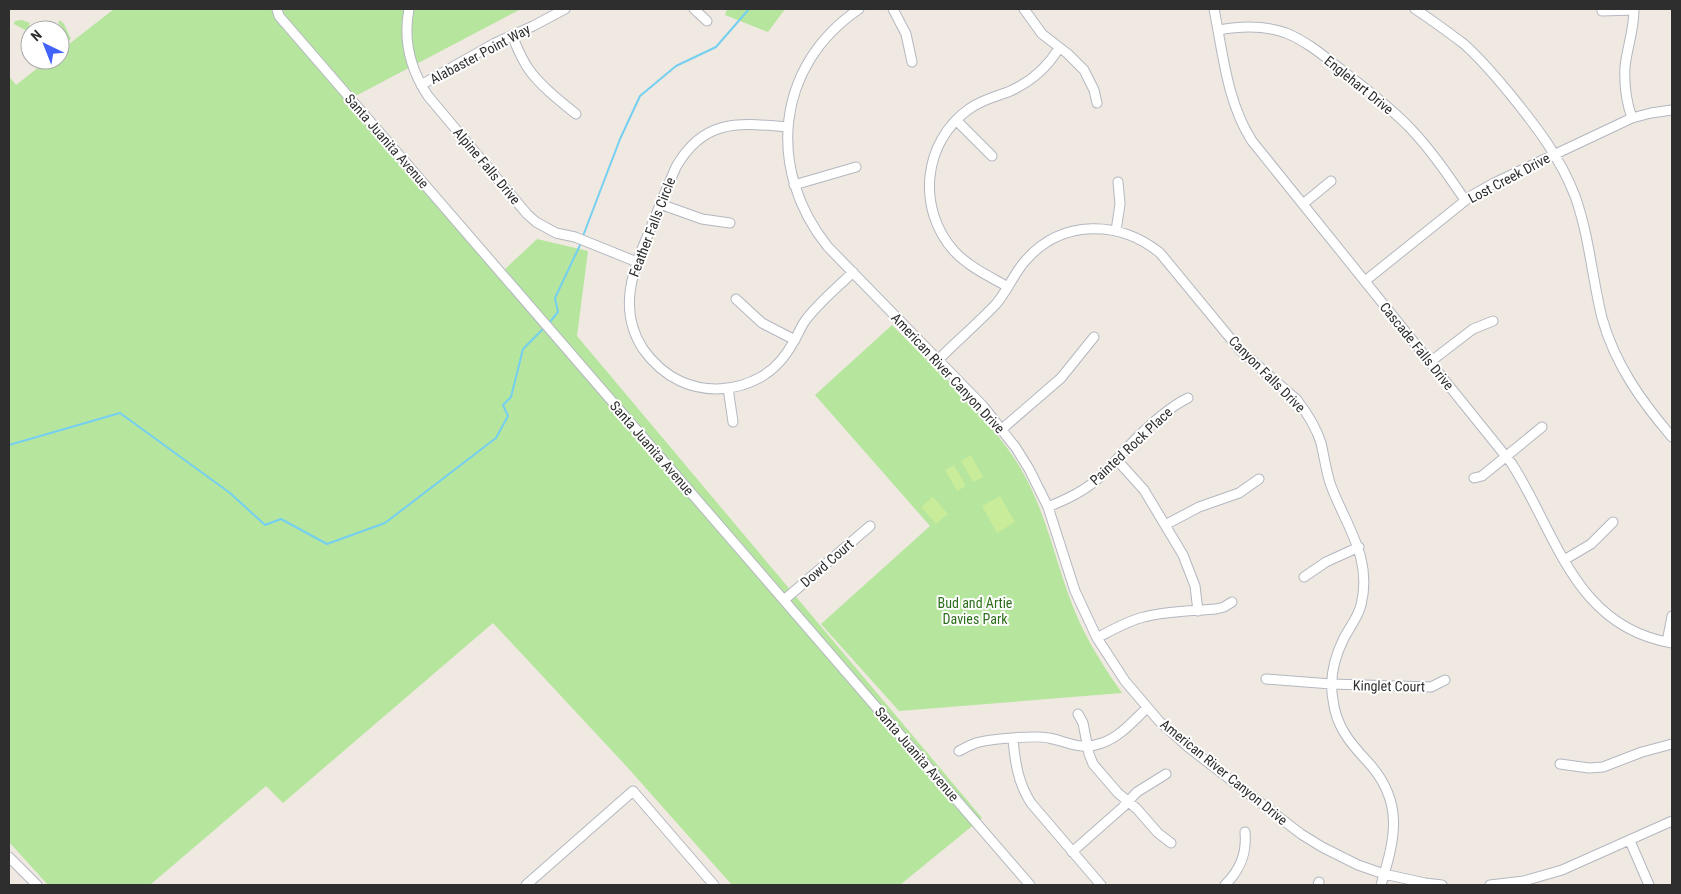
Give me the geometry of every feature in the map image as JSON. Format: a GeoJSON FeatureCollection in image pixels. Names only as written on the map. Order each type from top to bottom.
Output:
{"type":"FeatureCollection","features":[{"type":"Feature","properties":{"kind":"street","name":"Santa Juanita Avenue"},"geometry":{"type":"LineString","coordinates":[[277,9],[279,16],[540,320],[1030,885]]}},
{"type":"Feature","properties":{"kind":"street","name":"Alpine Falls Drive"},"geometry":{"type":"LineString","coordinates":[[409,9],[407,25],[408,51],[421,86],[527,214],[550,230],[575,237],[637,262]]}},
{"type":"Feature","properties":{"kind":"street","name":"Alabaster Point Way"},"geometry":{"type":"LineString","coordinates":[[421,86],[482,50],[565,9]]}},
{"type":"Feature","properties":{"kind":"street"},"geometry":{"type":"LineString","coordinates":[[694,9],[707,21]]}},
{"type":"Feature","properties":{"kind":"street","name":"American River Canyon Drive"},"geometry":{"type":"LineString","coordinates":[[858,9],[828,35],[808,62],[792,103],[788,127],[788,155],[794,186],[804,210],[818,234],[983,406],[1002,429],[1029,469],[1048,507],[1075,591],[1097,638],[1125,681],[1147,708],[1188,747],[1301,834],[1358,865],[1384,874],[1442,885]]}},
{"type":"Feature","properties":{"kind":"street"},"geometry":{"type":"LineString","coordinates":[[893,9],[906,34],[912,62]]}},
{"type":"Feature","properties":{"kind":"street"},"geometry":{"type":"LineString","coordinates":[[1024,9],[1042,34],[1084,70],[1094,90],[1097,103]]}},
{"type":"Feature","properties":{"kind":"street","name":"Cascade Falls Drive"},"geometry":{"type":"LineString","coordinates":[[1214,9],[1231,93],[1239,118],[1252,141],[1506,456],[1522,479],[1564,560],[1584,591],[1612,618],[1632,630],[1652,638],[1670,642]]}},
{"type":"Feature","properties":{"kind":"street"},"geometry":{"type":"LineString","coordinates":[[1415,9],[1478,57],[1533,122],[1555,154],[1579,208],[1600,310],[1614,352],[1640,398],[1672,437]]}},
{"type":"Feature","properties":{"kind":"street"},"geometry":{"type":"LineString","coordinates":[[1602,11],[1634,9],[1634,27],[1626,66],[1625,84],[1628,107],[1632,118]]}},
{"type":"Feature","properties":{"kind":"street","name":"Englehart Drive"},"geometry":{"type":"LineString","coordinates":[[1218,30],[1241,27],[1264,28],[1286,33],[1312,47],[1389,108],[1409,127],[1438,161],[1465,200]]}},
{"type":"Feature","properties":{"kind":"street"},"geometry":{"type":"LineString","coordinates":[[512,36],[519,52],[538,81],[576,114]]}},
{"type":"Feature","properties":{"kind":"street"},"geometry":{"type":"LineString","coordinates":[[1008,287],[960,257],[944,238],[932,211],[929,181],[932,162],[940,143],[956,120],[980,102],[1008,92],[1028,81],[1044,68],[1059,48]]}},
{"type":"Feature","properties":{"kind":"street","name":"Lost Creek Drive"},"geometry":{"type":"LineString","coordinates":[[1365,280],[1465,200],[1494,183],[1632,118],[1672,110]]}},
{"type":"Feature","properties":{"kind":"street"},"geometry":{"type":"LineString","coordinates":[[956,120],[992,156]]}},
{"type":"Feature","properties":{"kind":"street","name":"Feather Falls Circle"},"geometry":{"type":"LineString","coordinates":[[788,127],[748,123],[726,126],[706,135],[692,145],[682,157],[660,204],[637,262],[630,288],[630,316],[635,333],[647,355],[664,372],[680,381],[703,388],[728,388],[751,382],[771,370],[788,352],[812,313],[853,272]]}},
{"type":"Feature","properties":{"kind":"street"},"geometry":{"type":"LineString","coordinates":[[794,186],[856,167]]}},
{"type":"Feature","properties":{"kind":"street"},"geometry":{"type":"LineString","coordinates":[[1116,231],[1120,204],[1118,182]]}},
{"type":"Feature","properties":{"kind":"street"},"geometry":{"type":"LineString","coordinates":[[1303,204],[1331,182]]}},
{"type":"Feature","properties":{"kind":"street"},"geometry":{"type":"LineString","coordinates":[[660,204],[702,219],[730,223]]}},
{"type":"Feature","properties":{"kind":"street","name":"Canyon Falls Drive"},"geometry":{"type":"LineString","coordinates":[[938,360],[995,304],[1026,260],[1045,244],[1058,236],[1087,229],[1102,229],[1116,231],[1140,239],[1160,253],[1240,350],[1284,388],[1304,409],[1316,429],[1331,485],[1359,547],[1364,571],[1364,591],[1357,616],[1338,650],[1331,684],[1334,707],[1340,726],[1353,747],[1378,774],[1385,787],[1391,806],[1394,820],[1393,840],[1381,885]]}},
{"type":"Feature","properties":{"kind":"street"},"geometry":{"type":"LineString","coordinates":[[736,299],[762,323],[795,340]]}},
{"type":"Feature","properties":{"kind":"street"},"geometry":{"type":"LineString","coordinates":[[1430,362],[1473,329],[1493,322]]}},
{"type":"Feature","properties":{"kind":"street"},"geometry":{"type":"LineString","coordinates":[[1002,429],[1061,378],[1094,337]]}},
{"type":"Feature","properties":{"kind":"street"},"geometry":{"type":"LineString","coordinates":[[728,388],[733,422]]}},
{"type":"Feature","properties":{"kind":"street","name":"Painted Rock Place"},"geometry":{"type":"LineString","coordinates":[[1048,507],[1088,487],[1103,475],[1167,411],[1188,398]]}},
{"type":"Feature","properties":{"kind":"street"},"geometry":{"type":"LineString","coordinates":[[1474,478],[1482,476],[1542,427]]}},
{"type":"Feature","properties":{"kind":"street"},"geometry":{"type":"LineString","coordinates":[[1117,460],[1137,480],[1183,555],[1195,586],[1198,611]]}},
{"type":"Feature","properties":{"kind":"street"},"geometry":{"type":"LineString","coordinates":[[1165,525],[1200,507],[1240,492],[1260,479]]}},
{"type":"Feature","properties":{"kind":"street"},"geometry":{"type":"LineString","coordinates":[[1564,560],[1591,544],[1613,522]]}},
{"type":"Feature","properties":{"kind":"street","name":"Dowd Court"},"geometry":{"type":"LineString","coordinates":[[784,600],[870,526]]}},
{"type":"Feature","properties":{"kind":"street"},"geometry":{"type":"LineString","coordinates":[[1304,577],[1326,562],[1359,547]]}},
{"type":"Feature","properties":{"kind":"street"},"geometry":{"type":"LineString","coordinates":[[1097,638],[1119,626],[1144,617],[1224,607],[1232,602]]}},
{"type":"Feature","properties":{"kind":"street"},"geometry":{"type":"LineString","coordinates":[[1670,642],[1672,616]]}},
{"type":"Feature","properties":{"kind":"street","name":"Kinglet Court"},"geometry":{"type":"LineString","coordinates":[[1266,679],[1331,684],[1431,687],[1445,680]]}},
{"type":"Feature","properties":{"kind":"street"},"geometry":{"type":"LineString","coordinates":[[959,751],[982,741],[1013,739],[1047,738],[1070,745],[1087,746],[1101,744],[1112,738],[1147,708]]}},
{"type":"Feature","properties":{"kind":"street"},"geometry":{"type":"LineString","coordinates":[[1078,714],[1083,723],[1087,746],[1093,764],[1118,793],[1171,843]]}},
{"type":"Feature","properties":{"kind":"street"},"geometry":{"type":"LineString","coordinates":[[1013,739],[1016,772],[1026,795],[1101,885]]}},
{"type":"Feature","properties":{"kind":"street"},"geometry":{"type":"LineString","coordinates":[[1560,764],[1589,768],[1603,767],[1642,752],[1672,744]]}},
{"type":"Feature","properties":{"kind":"street"},"geometry":{"type":"LineString","coordinates":[[1072,852],[1142,788],[1166,774]]}},
{"type":"Feature","properties":{"kind":"street"},"geometry":{"type":"LineString","coordinates":[[526,885],[633,791],[714,885]]}},
{"type":"Feature","properties":{"kind":"street"},"geometry":{"type":"LineString","coordinates":[[1490,885],[1524,881],[1562,870],[1672,821]]}},
{"type":"Feature","properties":{"kind":"street"},"geometry":{"type":"LineString","coordinates":[[1225,885],[1236,873],[1242,862],[1246,845],[1245,832]]}},
{"type":"Feature","properties":{"kind":"street"},"geometry":{"type":"LineString","coordinates":[[1630,841],[1649,885]]}},
{"type":"Feature","properties":{"kind":"street"},"geometry":{"type":"LineString","coordinates":[[9,857],[37,885]]}},
{"type":"Feature","properties":{"kind":"green space"},"geometry":{"type":"Polygon","coordinates":[[[114,9],[521,9],[346,101],[503,271],[537,239],[588,251],[577,336],[982,818],[900,885],[732,885],[628,768],[493,623],[283,803],[266,786],[150,885],[48,885],[9,842],[9,76],[16,85],[35,70],[70,70],[70,43],[114,9]]]}},
{"type":"Feature","properties":{"kind":"green space"},"geometry":{"type":"Polygon","coordinates":[[[727,9],[785,9],[768,32],[725,15],[727,9]]]}},
{"type":"Feature","properties":{"kind":"green space"},"geometry":{"type":"Polygon","coordinates":[[[20,20],[20,27],[14,24],[15,21],[20,20]]]}},
{"type":"Feature","properties":{"kind":"green space","name":"Bud and Artie Davies Park"},"geometry":{"type":"Polygon","coordinates":[[[892,325],[978,411],[1021,469],[1039,506],[1079,621],[1099,658],[1122,693],[899,711],[821,624],[930,526],[815,395],[892,325]]]}},
{"type":"Feature","properties":{"kind":"green space"},"geometry":{"type":"Polygon","coordinates":[[[971,455],[983,477],[973,482],[961,461],[971,455]]]}},
{"type":"Feature","properties":{"kind":"green space"},"geometry":{"type":"Polygon","coordinates":[[[954,465],[966,486],[957,491],[945,470],[954,465]]]}},
{"type":"Feature","properties":{"kind":"green space"},"geometry":{"type":"Polygon","coordinates":[[[1000,496],[1015,522],[997,533],[982,506],[1000,496]]]}},
{"type":"Feature","properties":{"kind":"green space"},"geometry":{"type":"Polygon","coordinates":[[[933,497],[948,514],[936,524],[921,507],[933,497]]]}},
{"type":"Feature","properties":{"kind":"waterway"},"geometry":{"type":"LineString","coordinates":[[583,236],[620,139],[640,96],[676,66],[716,47],[749,9]]}},
{"type":"Feature","properties":{"kind":"waterway"},"geometry":{"type":"LineString","coordinates":[[549,323],[558,312],[555,298],[581,243]]}},
{"type":"Feature","properties":{"kind":"waterway"},"geometry":{"type":"LineString","coordinates":[[9,445],[120,413],[230,493],[265,525],[281,519],[327,544],[385,523],[496,438],[508,416],[503,405],[511,397],[523,349],[544,328]]}}]}
